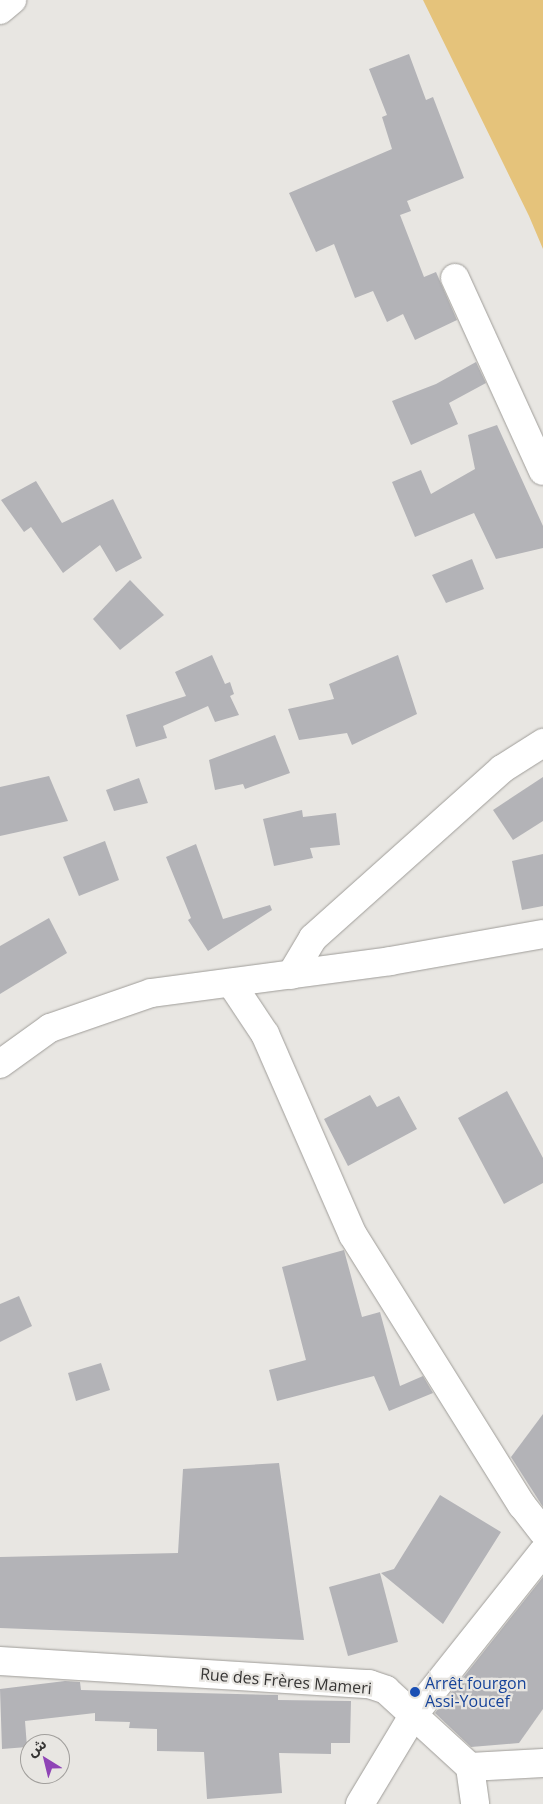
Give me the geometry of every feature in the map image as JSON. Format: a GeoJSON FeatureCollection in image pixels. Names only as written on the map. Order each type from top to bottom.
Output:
{"type":"FeatureCollection","features":[{"type":"Feature","properties":{"kind":"street"},"geometry":{"type":"LineString","coordinates":[[0,10],[12,0]]}},
{"type":"Feature","properties":{"kind":"street"},"geometry":{"type":"LineString","coordinates":[[455,278],[543,471]]}},
{"type":"Feature","properties":{"kind":"street"},"geometry":{"type":"LineString","coordinates":[[291,975],[313,938],[502,769],[543,743]]}},
{"type":"Feature","properties":{"kind":"street"},"geometry":{"type":"LineString","coordinates":[[0,1064],[50,1028],[151,993],[291,975],[543,934]]}},
{"type":"Feature","properties":{"kind":"street"},"geometry":{"type":"LineString","coordinates":[[231,983],[266,1034],[353,1235],[522,1505],[543,1532]]}},
{"type":"Feature","properties":{"kind":"street"},"geometry":{"type":"LineString","coordinates":[[360,1804],[414,1714],[543,1552]]}},
{"type":"Feature","properties":{"kind":"street","name":"Rue des Frères Mameri"},"geometry":{"type":"LineString","coordinates":[[0,1662],[369,1684],[386,1690],[470,1767]]}},
{"type":"Feature","properties":{"kind":"street"},"geometry":{"type":"LineString","coordinates":[[475,1804],[470,1767],[543,1763]]}},
{"type":"Feature","properties":{"kind":"shaded area"},"geometry":{"type":"Polygon","coordinates":[[[423,0],[543,0],[543,249],[529,216],[423,0]]]}},
{"type":"Feature","properties":{"kind":"building"},"geometry":{"type":"Polygon","coordinates":[[[409,54],[426,100],[433,97],[464,178],[407,201],[411,211],[400,215],[424,277],[436,272],[457,320],[415,340],[403,314],[387,322],[373,291],[355,298],[334,244],[316,252],[289,193],[392,149],[382,117],[387,115],[369,69],[409,54]]]}},
{"type":"Feature","properties":{"kind":"building"},"geometry":{"type":"Polygon","coordinates":[[[476,362],[486,383],[449,403],[458,424],[411,445],[392,401],[436,384],[476,362]]]}},
{"type":"Feature","properties":{"kind":"building"},"geometry":{"type":"Polygon","coordinates":[[[497,425],[543,526],[543,548],[496,559],[474,513],[415,537],[392,482],[421,470],[431,494],[475,469],[468,435],[497,425]]]}},
{"type":"Feature","properties":{"kind":"building"},"geometry":{"type":"Polygon","coordinates":[[[36,481],[62,523],[113,499],[142,558],[116,572],[100,545],[63,573],[31,527],[24,532],[1,500],[36,481]]]}},
{"type":"Feature","properties":{"kind":"building"},"geometry":{"type":"Polygon","coordinates":[[[472,559],[484,589],[446,603],[432,575],[472,559]]]}},
{"type":"Feature","properties":{"kind":"building"},"geometry":{"type":"Polygon","coordinates":[[[130,580],[164,615],[120,650],[93,619],[130,580]]]}},
{"type":"Feature","properties":{"kind":"building"},"geometry":{"type":"Polygon","coordinates":[[[212,655],[225,684],[230,682],[234,694],[230,696],[239,715],[215,722],[208,706],[163,726],[167,738],[136,747],[126,715],[186,696],[175,672],[212,655]]]}},
{"type":"Feature","properties":{"kind":"building"},"geometry":{"type":"Polygon","coordinates":[[[398,655],[417,714],[352,745],[347,733],[299,740],[288,709],[334,699],[329,684],[398,655]]]}},
{"type":"Feature","properties":{"kind":"building"},"geometry":{"type":"Polygon","coordinates":[[[275,735],[290,773],[245,789],[243,784],[215,790],[209,760],[275,735]]]}},
{"type":"Feature","properties":{"kind":"building"},"geometry":{"type":"Polygon","coordinates":[[[49,776],[68,821],[0,836],[0,787],[49,776]]]}},
{"type":"Feature","properties":{"kind":"building"},"geometry":{"type":"Polygon","coordinates":[[[543,777],[543,821],[513,840],[493,810],[543,777]]]}},
{"type":"Feature","properties":{"kind":"building"},"geometry":{"type":"Polygon","coordinates":[[[139,778],[148,803],[114,811],[106,790],[139,778]]]}},
{"type":"Feature","properties":{"kind":"building"},"geometry":{"type":"Polygon","coordinates":[[[302,810],[303,817],[336,813],[340,845],[310,848],[313,858],[274,866],[263,819],[302,810]]]}},
{"type":"Feature","properties":{"kind":"building"},"geometry":{"type":"Polygon","coordinates":[[[105,841],[119,880],[79,896],[63,857],[105,841]]]}},
{"type":"Feature","properties":{"kind":"building"},"geometry":{"type":"Polygon","coordinates":[[[196,844],[223,919],[270,905],[272,910],[208,951],[188,920],[191,918],[166,857],[196,844]]]}},
{"type":"Feature","properties":{"kind":"building"},"geometry":{"type":"Polygon","coordinates":[[[543,854],[543,906],[522,910],[512,861],[543,854]]]}},
{"type":"Feature","properties":{"kind":"building"},"geometry":{"type":"Polygon","coordinates":[[[49,918],[67,953],[0,994],[0,946],[49,918]]]}},
{"type":"Feature","properties":{"kind":"building"},"geometry":{"type":"Polygon","coordinates":[[[507,1091],[543,1158],[543,1183],[504,1204],[458,1118],[507,1091]]]}},
{"type":"Feature","properties":{"kind":"building"},"geometry":{"type":"Polygon","coordinates":[[[370,1095],[377,1107],[399,1096],[417,1129],[348,1166],[324,1119],[370,1095]]]}},
{"type":"Feature","properties":{"kind":"building"},"geometry":{"type":"Polygon","coordinates":[[[344,1250],[362,1317],[380,1312],[400,1386],[423,1376],[433,1393],[389,1411],[374,1376],[277,1401],[269,1370],[306,1360],[282,1267],[344,1250]]]}},
{"type":"Feature","properties":{"kind":"building"},"geometry":{"type":"Polygon","coordinates":[[[19,1296],[32,1326],[0,1342],[0,1304],[19,1296]]]}},
{"type":"Feature","properties":{"kind":"building"},"geometry":{"type":"Polygon","coordinates":[[[101,1363],[110,1390],[76,1401],[68,1373],[101,1363]]]}},
{"type":"Feature","properties":{"kind":"building"},"geometry":{"type":"Polygon","coordinates":[[[543,1414],[543,1507],[511,1457],[543,1414]]]}},
{"type":"Feature","properties":{"kind":"building"},"geometry":{"type":"Polygon","coordinates":[[[279,1463],[304,1640],[0,1628],[0,1557],[178,1553],[183,1469],[279,1463]]]}},
{"type":"Feature","properties":{"kind":"building"},"geometry":{"type":"Polygon","coordinates":[[[440,1495],[501,1532],[443,1624],[381,1573],[394,1569],[440,1495]]]}},
{"type":"Feature","properties":{"kind":"building"},"geometry":{"type":"Polygon","coordinates":[[[380,1573],[398,1642],[348,1656],[329,1587],[380,1573]]]}},
{"type":"Feature","properties":{"kind":"building"},"geometry":{"type":"Polygon","coordinates":[[[543,1577],[543,1709],[519,1743],[471,1747],[435,1713],[543,1577]]]}},
{"type":"Feature","properties":{"kind":"building"},"geometry":{"type":"Polygon","coordinates":[[[65,1681],[80,1682],[81,1690],[278,1695],[278,1700],[351,1701],[350,1743],[331,1743],[331,1754],[279,1753],[282,1793],[207,1799],[204,1752],[157,1751],[157,1729],[129,1728],[130,1722],[95,1721],[95,1713],[25,1721],[26,1734],[20,1734],[20,1748],[2,1749],[0,1689],[65,1681]]]}},
{"type":"Feature","properties":{"kind":"place","name":"Arrêt fourgon Assi-Youcef"},"geometry":{"type":"Point","coordinates":[415,1692]}}]}
